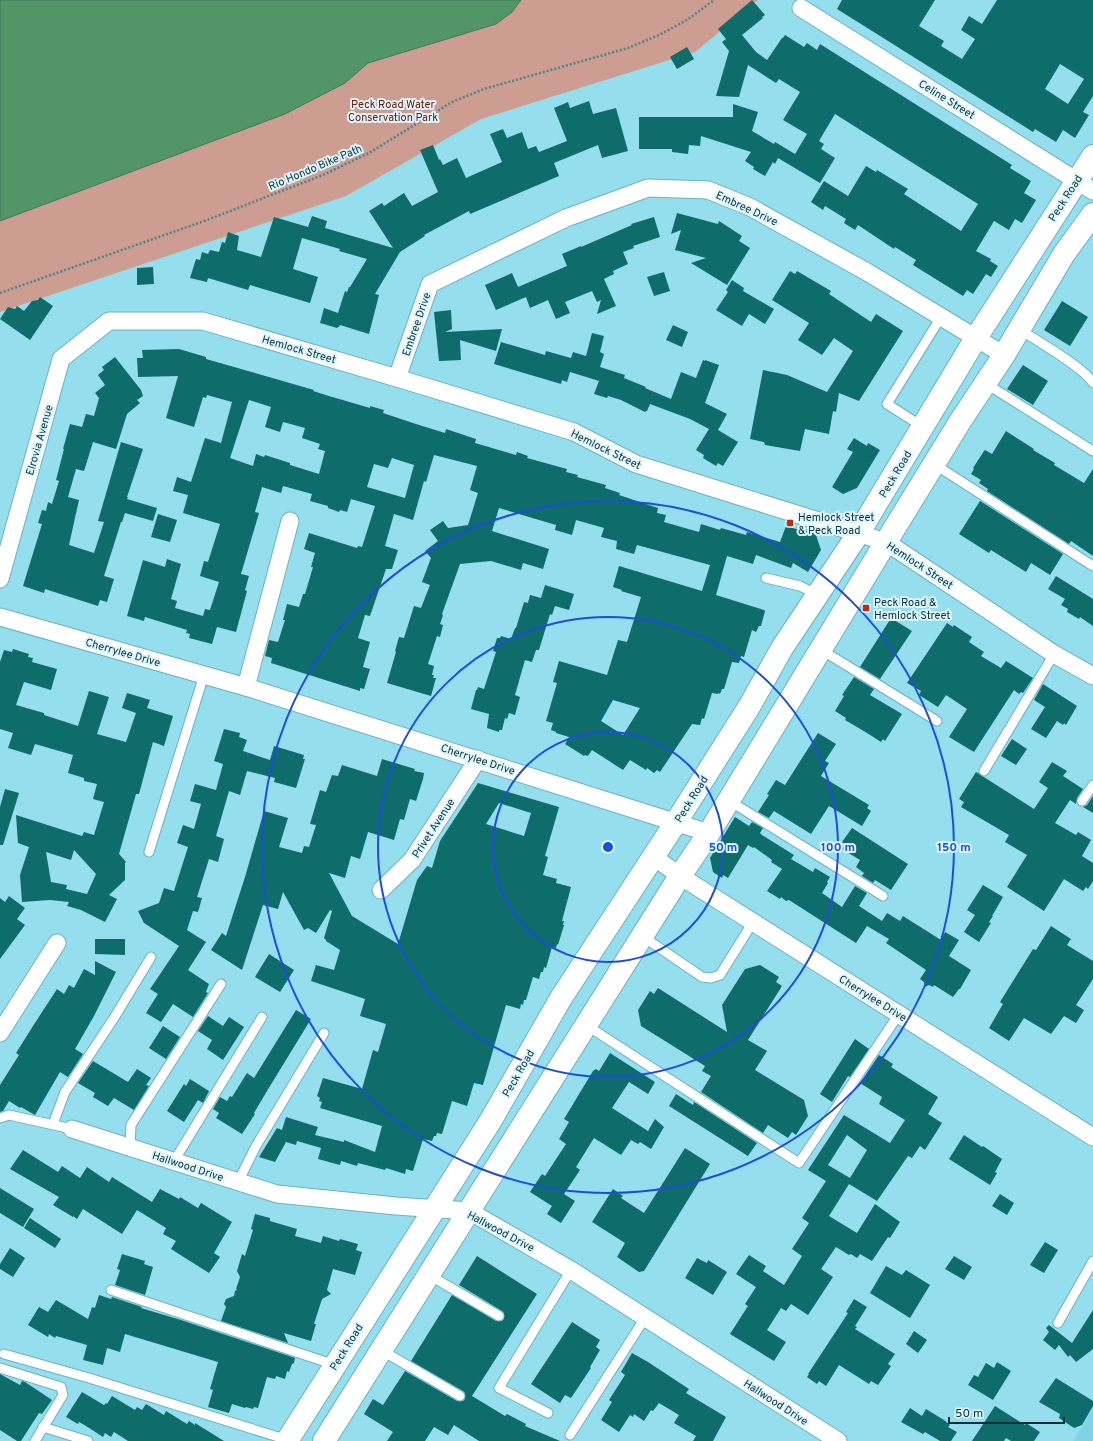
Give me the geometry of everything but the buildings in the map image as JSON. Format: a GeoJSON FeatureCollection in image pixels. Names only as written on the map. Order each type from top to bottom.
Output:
{"type":"FeatureCollection","features":[{"type":"Feature","properties":{"kind":"main road","name":"Peck Road"},"geometry":{"type":"LineString","coordinates":[[287,1440],[491,1120],[561,998],[654,857],[749,706],[782,648],[858,534],[976,338],[1085,186],[1093,156]]}},
{"type":"Feature","properties":{"kind":"main road"},"geometry":{"type":"LineString","coordinates":[[324,1441],[642,936],[709,833],[934,464],[1004,355],[1064,254],[1093,214]]}},
{"type":"Feature","properties":{"kind":"street","name":"Celine Street"},"geometry":{"type":"LineString","coordinates":[[801,8],[1085,186]]}},
{"type":"Feature","properties":{"kind":"street","name":"Embree Drive"},"geometry":{"type":"LineString","coordinates":[[397,378],[430,284],[566,218],[648,188],[708,190],[750,207],[867,272],[1004,355]]}},
{"type":"Feature","properties":{"kind":"street","name":"Hemlock Street"},"geometry":{"type":"LineString","coordinates":[[109,321],[203,322],[397,378],[574,432],[636,464],[886,542],[1054,654],[1093,676]]}},
{"type":"Feature","properties":{"kind":"street","name":"Elrovia Avenue"},"geometry":{"type":"LineString","coordinates":[[0,579],[61,359],[109,321]]}},
{"type":"Feature","properties":{"kind":"street"},"geometry":{"type":"LineString","coordinates":[[246,687],[290,521]]}},
{"type":"Feature","properties":{"kind":"street","name":"Cherrylee Drive"},"geometry":{"type":"LineString","coordinates":[[0,617],[246,687],[709,833]]}},
{"type":"Feature","properties":{"kind":"street","name":"Privet Avenue"},"geometry":{"type":"LineString","coordinates":[[381,890],[412,860],[478,759]]}},
{"type":"Feature","properties":{"kind":"street","name":"Cherrylee Drive"},"geometry":{"type":"LineString","coordinates":[[654,857],[680,876],[1093,1137]]}},
{"type":"Feature","properties":{"kind":"street"},"geometry":{"type":"LineString","coordinates":[[0,1033],[57,943]]}},
{"type":"Feature","properties":{"kind":"street","name":"Hallwood Drive"},"geometry":{"type":"LineString","coordinates":[[72,1129],[277,1194],[469,1212],[571,1270],[838,1441]]}},
{"type":"Feature","properties":{"kind":"lane"},"geometry":{"type":"LineString","coordinates":[[923,427],[886,404],[941,317]]}},
{"type":"Feature","properties":{"kind":"lane"},"geometry":{"type":"LineString","coordinates":[[1019,329],[1078,369],[1090,378],[1093,383]]}},
{"type":"Feature","properties":{"kind":"lane"},"geometry":{"type":"LineString","coordinates":[[985,384],[1093,451]]}},
{"type":"Feature","properties":{"kind":"lane"},"geometry":{"type":"LineString","coordinates":[[934,464],[1093,566]]}},
{"type":"Feature","properties":{"kind":"lane"},"geometry":{"type":"LineString","coordinates":[[766,578],[800,586],[818,595]]}},
{"type":"Feature","properties":{"kind":"lane"},"geometry":{"type":"LineString","coordinates":[[820,649],[936,721]]}},
{"type":"Feature","properties":{"kind":"lane"},"geometry":{"type":"LineString","coordinates":[[984,771],[1054,654]]}},
{"type":"Feature","properties":{"kind":"lane"},"geometry":{"type":"LineString","coordinates":[[149,852],[204,675]]}},
{"type":"Feature","properties":{"kind":"lane"},"geometry":{"type":"LineString","coordinates":[[1082,801],[1093,786]]}},
{"type":"Feature","properties":{"kind":"lane"},"geometry":{"type":"LineString","coordinates":[[728,800],[883,896]]}},
{"type":"Feature","properties":{"kind":"lane"},"geometry":{"type":"LineString","coordinates":[[642,936],[702,976],[711,978],[720,975],[753,922]]}},
{"type":"Feature","properties":{"kind":"lane"},"geometry":{"type":"LineString","coordinates":[[53,1124],[65,1092],[114,1018],[151,957]]}},
{"type":"Feature","properties":{"kind":"lane"},"geometry":{"type":"LineString","coordinates":[[130,1147],[131,1125],[221,984]]}},
{"type":"Feature","properties":{"kind":"lane"},"geometry":{"type":"LineString","coordinates":[[586,1025],[799,1163],[899,1014]]}},
{"type":"Feature","properties":{"kind":"lane"},"geometry":{"type":"LineString","coordinates":[[174,1161],[262,1018]]}},
{"type":"Feature","properties":{"kind":"lane"},"geometry":{"type":"LineString","coordinates":[[238,1182],[256,1146],[324,1033]]}},
{"type":"Feature","properties":{"kind":"lane"},"geometry":{"type":"LineString","coordinates":[[0,1118],[9,1115],[72,1129]]}},
{"type":"Feature","properties":{"kind":"lane"},"geometry":{"type":"LineString","coordinates":[[1058,1323],[1093,1261]]}},
{"type":"Feature","properties":{"kind":"lane"},"geometry":{"type":"LineString","coordinates":[[548,1413],[499,1388],[571,1270]]}},
{"type":"Feature","properties":{"kind":"lane"},"geometry":{"type":"LineString","coordinates":[[429,1275],[499,1316]]}},
{"type":"Feature","properties":{"kind":"lane"},"geometry":{"type":"LineString","coordinates":[[111,1290],[335,1365]]}},
{"type":"Feature","properties":{"kind":"lane"},"geometry":{"type":"LineString","coordinates":[[570,1435],[645,1318]]}},
{"type":"Feature","properties":{"kind":"lane"},"geometry":{"type":"LineString","coordinates":[[381,1350],[460,1396]]}},
{"type":"Feature","properties":{"kind":"lane"},"geometry":{"type":"LineString","coordinates":[[4,1354],[89,1378],[287,1440]]}},
{"type":"Feature","properties":{"kind":"lane"},"geometry":{"type":"LineString","coordinates":[[0,1368],[61,1387],[64,1395],[35,1441]]}},
{"type":"Feature","properties":{"kind":"lane"},"geometry":{"type":"LineString","coordinates":[[43,1427],[88,1441]]}},
{"type":"Feature","properties":{"kind":"path","name":"Rio Hondo Bike Path"},"geometry":{"type":"LineString","coordinates":[[0,293],[207,220],[323,176],[369,153],[452,102],[484,89],[628,48],[659,35],[687,20],[714,0]]}},
{"type":"Feature","properties":{"kind":"shaded area"},"geometry":{"type":"Polygon","coordinates":[[[0,0],[521,0],[512,12],[496,24],[368,63],[345,83],[285,114],[0,221],[0,0]]]}},
{"type":"Feature","properties":{"kind":"shaded area"},"geometry":{"type":"Polygon","coordinates":[[[1093,1409],[1093,1441],[1073,1441],[1093,1409]]]}},
{"type":"Feature","properties":{"kind":"green space","name":"Peck Road Water Conservation Park"},"geometry":{"type":"Polygon","coordinates":[[[521,0],[758,0],[695,52],[481,119],[346,196],[0,312],[0,221],[285,114],[345,83],[368,63],[512,12],[521,0]]]}},
{"type":"Feature","properties":{"kind":"place","name":"Hemlock Street & Peck Road"},"geometry":{"type":"Point","coordinates":[790,523]}},
{"type":"Feature","properties":{"kind":"place","name":"Peck Road & Hemlock Street"},"geometry":{"type":"Point","coordinates":[866,608]}}]}
